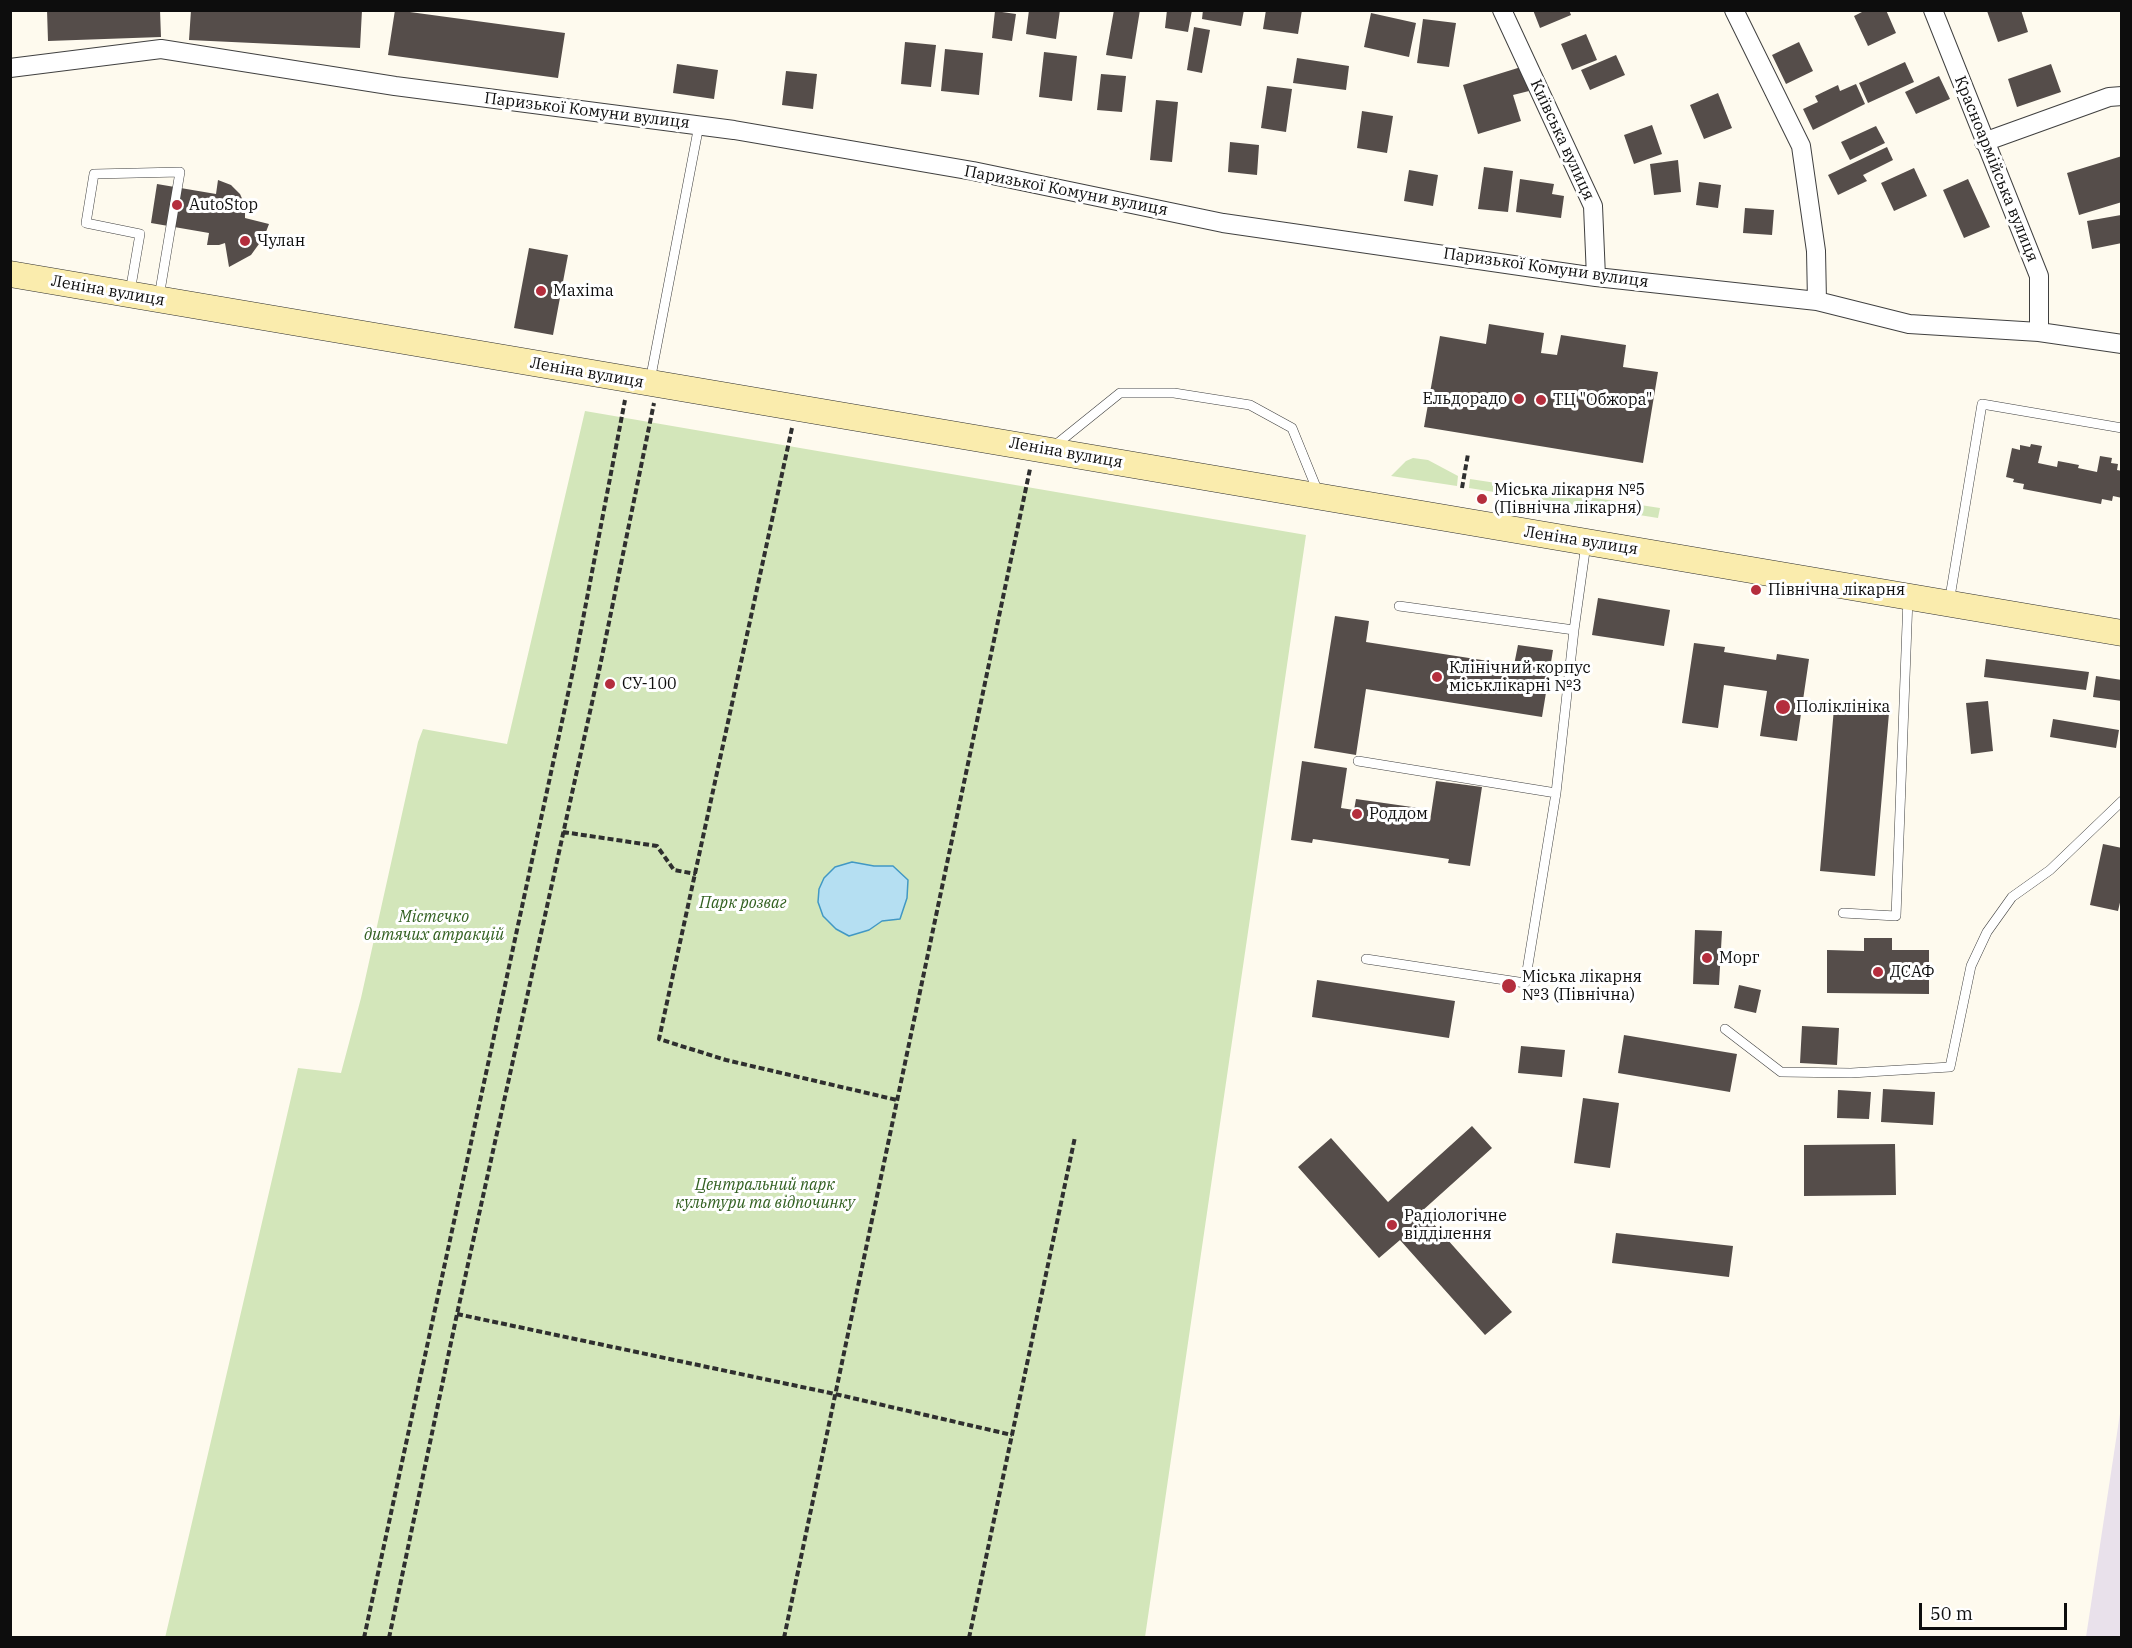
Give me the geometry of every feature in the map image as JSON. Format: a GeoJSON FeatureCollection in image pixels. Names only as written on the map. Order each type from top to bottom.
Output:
{"type":"FeatureCollection","features":[{"type":"Feature","properties":{"kind":"main road","name":"Леніна вулиця"},"geometry":{"type":"LineString","coordinates":[[10,274],[2121,633]]}},
{"type":"Feature","properties":{"kind":"street","name":"Київська вулиця"},"geometry":{"type":"LineString","coordinates":[[1502,10],[1593,206],[1596,277]]}},
{"type":"Feature","properties":{"kind":"street"},"geometry":{"type":"LineString","coordinates":[[1734,10],[1801,146],[1816,251],[1817,301]]}},
{"type":"Feature","properties":{"kind":"street","name":"Красноармійська вулиця"},"geometry":{"type":"LineString","coordinates":[[1932,10],[2039,276],[2039,332]]}},
{"type":"Feature","properties":{"kind":"street","name":"Паризької Комуни вулиця"},"geometry":{"type":"LineString","coordinates":[[10,68],[161,50],[395,86],[699,125],[973,171],[1223,223],[1596,277],[1817,301],[1909,324],[2039,332],[2121,344]]}},
{"type":"Feature","properties":{"kind":"street"},"geometry":{"type":"LineString","coordinates":[[1984,142],[2109,98],[2121,96]]}},
{"type":"Feature","properties":{"kind":"lane"},"geometry":{"type":"LineString","coordinates":[[645,383],[699,125]]}},
{"type":"Feature","properties":{"kind":"lane"},"geometry":{"type":"LineString","coordinates":[[130,294],[140,234],[86,223],[94,174],[180,172],[159,299]]}},
{"type":"Feature","properties":{"kind":"lane"},"geometry":{"type":"LineString","coordinates":[[1042,449],[1120,393],[1174,393],[1250,405],[1292,428],[1320,496]]}},
{"type":"Feature","properties":{"kind":"lane"},"geometry":{"type":"LineString","coordinates":[[1949,603],[1982,404],[2121,428]]}},
{"type":"Feature","properties":{"kind":"lane"},"geometry":{"type":"LineString","coordinates":[[1366,959],[1525,983],[1556,793],[1574,630],[1587,542]]}},
{"type":"Feature","properties":{"kind":"lane"},"geometry":{"type":"LineString","coordinates":[[1843,913],[1896,916],[1908,596]]}},
{"type":"Feature","properties":{"kind":"lane"},"geometry":{"type":"LineString","coordinates":[[1399,606],[1574,630]]}},
{"type":"Feature","properties":{"kind":"lane"},"geometry":{"type":"LineString","coordinates":[[1359,761],[1556,793]]}},
{"type":"Feature","properties":{"kind":"lane"},"geometry":{"type":"LineString","coordinates":[[1725,1029],[1781,1072],[1851,1073],[1950,1067],[1971,966],[1987,932],[2012,897],[2050,870],[2121,801]]}},
{"type":"Feature","properties":{"kind":"path"},"geometry":{"type":"LineString","coordinates":[[388,1638],[599,671],[645,383]]}},
{"type":"Feature","properties":{"kind":"path"},"geometry":{"type":"LineString","coordinates":[[364,1638],[574,666],[645,383]]}},
{"type":"Feature","properties":{"kind":"path"},"geometry":{"type":"LineString","coordinates":[[796,407],[659,1039],[726,1060],[897,1100]]}},
{"type":"Feature","properties":{"kind":"path"},"geometry":{"type":"LineString","coordinates":[[783,1638],[897,1100],[1042,449]]}},
{"type":"Feature","properties":{"kind":"path"},"geometry":{"type":"LineString","coordinates":[[1462,488],[1467,454]]}},
{"type":"Feature","properties":{"kind":"path"},"geometry":{"type":"LineString","coordinates":[[563,832],[657,846],[674,870],[696,874]]}},
{"type":"Feature","properties":{"kind":"path"},"geometry":{"type":"LineString","coordinates":[[969,1638],[1075,1137]]}},
{"type":"Feature","properties":{"kind":"path"},"geometry":{"type":"LineString","coordinates":[[457,1314],[835,1394],[1012,1435]]}},
{"type":"Feature","properties":{"kind":"shaded area"},"geometry":{"type":"Polygon","coordinates":[[[2121,1407],[2121,1637],[2086,1637],[2121,1407]]]}},
{"type":"Feature","properties":{"kind":"green space","name":"Центральний парк культури та відпочинку"},"geometry":{"type":"Polygon","coordinates":[[[585,411],[1306,535],[1145,1637],[165,1638],[298,1068],[341,1073],[361,998],[418,742],[423,729],[507,744],[585,411]]]}},
{"type":"Feature","properties":{"kind":"green space"},"geometry":{"type":"Polygon","coordinates":[[[1413,458],[1428,460],[1458,476],[1457,486],[1391,476],[1406,461],[1413,458]]]}},
{"type":"Feature","properties":{"kind":"green space"},"geometry":{"type":"Polygon","coordinates":[[[1470,479],[1660,508],[1658,518],[1469,488],[1470,479]]]}},
{"type":"Feature","properties":{"kind":"water"},"geometry":{"type":"Polygon","coordinates":[[[852,862],[874,866],[893,866],[908,880],[907,898],[900,919],[882,921],[869,930],[849,936],[836,929],[823,916],[818,902],[819,889],[824,878],[835,867],[852,862]]]}},
{"type":"Feature","properties":{"kind":"building"},"geometry":{"type":"Polygon","coordinates":[[[47,10],[160,10],[161,37],[48,41],[47,10]]]}},
{"type":"Feature","properties":{"kind":"building"},"geometry":{"type":"Polygon","coordinates":[[[191,10],[362,10],[360,48],[189,40],[191,10]]]}},
{"type":"Feature","properties":{"kind":"building"},"geometry":{"type":"Polygon","coordinates":[[[395,10],[565,33],[558,78],[388,55],[395,10]]]}},
{"type":"Feature","properties":{"kind":"building"},"geometry":{"type":"Polygon","coordinates":[[[1029,10],[1060,10],[1056,39],[1026,34],[1029,10]]]}},
{"type":"Feature","properties":{"kind":"building"},"geometry":{"type":"Polygon","coordinates":[[[1114,10],[1140,10],[1132,59],[1106,55],[1114,10]]]}},
{"type":"Feature","properties":{"kind":"building"},"geometry":{"type":"Polygon","coordinates":[[[1167,10],[1192,10],[1188,32],[1165,28],[1167,10]]]}},
{"type":"Feature","properties":{"kind":"building"},"geometry":{"type":"Polygon","coordinates":[[[1203,10],[1244,10],[1241,26],[1202,19],[1203,10]]]}},
{"type":"Feature","properties":{"kind":"building"},"geometry":{"type":"Polygon","coordinates":[[[1266,10],[1302,10],[1298,34],[1263,29],[1266,10]]]}},
{"type":"Feature","properties":{"kind":"building"},"geometry":{"type":"Polygon","coordinates":[[[1533,10],[1569,10],[1571,15],[1540,28],[1533,10]]]}},
{"type":"Feature","properties":{"kind":"building"},"geometry":{"type":"Polygon","coordinates":[[[1866,10],[1886,10],[1896,33],[1868,46],[1854,16],[1866,10]]]}},
{"type":"Feature","properties":{"kind":"building"},"geometry":{"type":"Polygon","coordinates":[[[2021,10],[2028,32],[1998,42],[1987,11],[2021,10]]]}},
{"type":"Feature","properties":{"kind":"building"},"geometry":{"type":"Polygon","coordinates":[[[995,11],[1016,14],[1012,41],[992,38],[995,11]]]}},
{"type":"Feature","properties":{"kind":"building"},"geometry":{"type":"Polygon","coordinates":[[[1371,13],[1416,23],[1409,57],[1364,47],[1371,13]]]}},
{"type":"Feature","properties":{"kind":"building"},"geometry":{"type":"Polygon","coordinates":[[[1423,19],[1456,23],[1449,67],[1417,63],[1423,19]]]}},
{"type":"Feature","properties":{"kind":"building"},"geometry":{"type":"Polygon","coordinates":[[[1194,27],[1210,30],[1202,73],[1187,70],[1194,27]]]}},
{"type":"Feature","properties":{"kind":"building"},"geometry":{"type":"Polygon","coordinates":[[[1586,34],[1597,60],[1572,70],[1561,44],[1586,34]]]}},
{"type":"Feature","properties":{"kind":"building"},"geometry":{"type":"Polygon","coordinates":[[[905,42],[936,45],[931,87],[901,84],[905,42]]]}},
{"type":"Feature","properties":{"kind":"building"},"geometry":{"type":"Polygon","coordinates":[[[1799,42],[1813,71],[1786,84],[1772,55],[1799,42]]]}},
{"type":"Feature","properties":{"kind":"building"},"geometry":{"type":"Polygon","coordinates":[[[945,49],[983,53],[979,95],[941,91],[945,49]]]}},
{"type":"Feature","properties":{"kind":"building"},"geometry":{"type":"Polygon","coordinates":[[[1044,52],[1077,56],[1072,101],[1039,97],[1044,52]]]}},
{"type":"Feature","properties":{"kind":"building"},"geometry":{"type":"Polygon","coordinates":[[[1616,55],[1625,75],[1590,90],[1581,70],[1616,55]]]}},
{"type":"Feature","properties":{"kind":"building"},"geometry":{"type":"Polygon","coordinates":[[[1297,58],[1349,66],[1346,90],[1293,83],[1297,58]]]}},
{"type":"Feature","properties":{"kind":"building"},"geometry":{"type":"Polygon","coordinates":[[[1905,62],[1914,82],[1868,103],[1859,83],[1905,62]]]}},
{"type":"Feature","properties":{"kind":"building"},"geometry":{"type":"Polygon","coordinates":[[[677,64],[718,70],[714,99],[673,93],[677,64]]]}},
{"type":"Feature","properties":{"kind":"building"},"geometry":{"type":"Polygon","coordinates":[[[2051,64],[2061,92],[2017,107],[2008,79],[2051,64]]]}},
{"type":"Feature","properties":{"kind":"building"},"geometry":{"type":"Polygon","coordinates":[[[1521,67],[1529,91],[1513,95],[1521,121],[1478,134],[1463,85],[1521,67]]]}},
{"type":"Feature","properties":{"kind":"building"},"geometry":{"type":"Polygon","coordinates":[[[786,71],[817,74],[813,109],[782,105],[786,71]]]}},
{"type":"Feature","properties":{"kind":"building"},"geometry":{"type":"Polygon","coordinates":[[[1101,74],[1126,76],[1122,112],[1097,110],[1101,74]]]}},
{"type":"Feature","properties":{"kind":"building"},"geometry":{"type":"Polygon","coordinates":[[[1939,76],[1950,99],[1916,114],[1905,92],[1939,76]]]}},
{"type":"Feature","properties":{"kind":"building"},"geometry":{"type":"Polygon","coordinates":[[[1856,84],[1865,104],[1813,130],[1803,109],[1818,102],[1815,96],[1838,85],[1840,91],[1856,84]]]}},
{"type":"Feature","properties":{"kind":"building"},"geometry":{"type":"Polygon","coordinates":[[[1267,86],[1292,89],[1286,132],[1261,128],[1267,86]]]}},
{"type":"Feature","properties":{"kind":"building"},"geometry":{"type":"Polygon","coordinates":[[[1718,93],[1732,128],[1704,139],[1690,105],[1718,93]]]}},
{"type":"Feature","properties":{"kind":"building"},"geometry":{"type":"Polygon","coordinates":[[[1156,100],[1178,102],[1172,162],[1150,160],[1156,100]]]}},
{"type":"Feature","properties":{"kind":"building"},"geometry":{"type":"Polygon","coordinates":[[[1362,111],[1393,116],[1387,153],[1357,148],[1362,111]]]}},
{"type":"Feature","properties":{"kind":"building"},"geometry":{"type":"Polygon","coordinates":[[[1652,125],[1662,154],[1634,164],[1624,135],[1652,125]]]}},
{"type":"Feature","properties":{"kind":"building"},"geometry":{"type":"Polygon","coordinates":[[[1876,126],[1885,143],[1850,160],[1841,142],[1876,126]]]}},
{"type":"Feature","properties":{"kind":"building"},"geometry":{"type":"Polygon","coordinates":[[[1230,142],[1259,145],[1257,175],[1228,172],[1230,142]]]}},
{"type":"Feature","properties":{"kind":"building"},"geometry":{"type":"Polygon","coordinates":[[[1887,147],[1893,160],[1863,175],[1867,181],[1838,195],[1828,175],[1887,147]]]}},
{"type":"Feature","properties":{"kind":"building"},"geometry":{"type":"Polygon","coordinates":[[[2122,156],[2122,202],[2079,215],[2067,173],[2122,156]]]}},
{"type":"Feature","properties":{"kind":"building"},"geometry":{"type":"Polygon","coordinates":[[[1678,160],[1681,192],[1654,195],[1650,164],[1678,160]]]}},
{"type":"Feature","properties":{"kind":"building"},"geometry":{"type":"Polygon","coordinates":[[[1484,167],[1513,171],[1508,212],[1478,209],[1484,167]]]}},
{"type":"Feature","properties":{"kind":"building"},"geometry":{"type":"Polygon","coordinates":[[[1914,168],[1927,196],[1894,211],[1881,183],[1914,168]]]}},
{"type":"Feature","properties":{"kind":"building"},"geometry":{"type":"Polygon","coordinates":[[[1409,170],[1438,175],[1433,206],[1404,201],[1409,170]]]}},
{"type":"Feature","properties":{"kind":"building"},"geometry":{"type":"Polygon","coordinates":[[[1520,179],[1554,184],[1552,194],[1564,196],[1561,218],[1516,212],[1520,179]]]}},
{"type":"Feature","properties":{"kind":"building"},"geometry":{"type":"Polygon","coordinates":[[[1968,179],[1990,227],[1964,238],[1943,190],[1968,179]]]}},
{"type":"Feature","properties":{"kind":"building"},"geometry":{"type":"Polygon","coordinates":[[[218,180],[231,185],[240,194],[245,205],[245,218],[269,224],[264,237],[251,255],[229,267],[225,243],[207,245],[209,233],[151,223],[157,184],[216,194],[218,180]]]}},
{"type":"Feature","properties":{"kind":"building"},"geometry":{"type":"Polygon","coordinates":[[[1699,182],[1721,185],[1718,208],[1696,205],[1699,182]]]}},
{"type":"Feature","properties":{"kind":"building"},"geometry":{"type":"Polygon","coordinates":[[[1745,208],[1774,210],[1772,235],[1743,233],[1745,208]]]}},
{"type":"Feature","properties":{"kind":"building"},"geometry":{"type":"Polygon","coordinates":[[[2121,215],[2122,243],[2092,249],[2087,221],[2121,215]]]}},
{"type":"Feature","properties":{"kind":"building","name":"Maxima"},"geometry":{"type":"Polygon","coordinates":[[[529,248],[568,255],[553,335],[514,328],[529,248]]]}},
{"type":"Feature","properties":{"kind":"building","name":"ТЦ \"Обжора\""},"geometry":{"type":"Polygon","coordinates":[[[1489,324],[1544,333],[1541,353],[1557,355],[1561,335],[1626,345],[1623,367],[1658,372],[1643,463],[1424,427],[1440,336],[1486,344],[1489,324]]]}},
{"type":"Feature","properties":{"kind":"building"},"geometry":{"type":"Polygon","coordinates":[[[2031,444],[2042,446],[2038,463],[2057,467],[2058,461],[2079,465],[2078,468],[2097,472],[2100,456],[2112,458],[2111,463],[2118,464],[2117,470],[2122,471],[2122,498],[2113,496],[2112,501],[2102,499],[2101,504],[2023,489],[2024,484],[2013,482],[2014,479],[2006,477],[2012,448],[2020,450],[2020,445],[2030,447],[2031,444]]]}},
{"type":"Feature","properties":{"kind":"building"},"geometry":{"type":"Polygon","coordinates":[[[1598,598],[1670,610],[1664,646],[1592,635],[1598,598]]]}},
{"type":"Feature","properties":{"kind":"building","name":"Клінічний корпус міськлікарні №3"},"geometry":{"type":"Polygon","coordinates":[[[1335,616],[1369,621],[1366,642],[1514,665],[1518,645],[1553,650],[1542,717],[1366,689],[1356,755],[1314,748],[1335,616]]]}},
{"type":"Feature","properties":{"kind":"building","name":"Поліклініка"},"geometry":{"type":"Polygon","coordinates":[[[1694,643],[1725,647],[1724,652],[1776,660],[1777,654],[1809,659],[1797,741],[1760,736],[1767,691],[1724,685],[1718,728],[1682,723],[1694,643]]]}},
{"type":"Feature","properties":{"kind":"building"},"geometry":{"type":"Polygon","coordinates":[[[1986,659],[2089,672],[2086,690],[1984,677],[1986,659]]]}},
{"type":"Feature","properties":{"kind":"building"},"geometry":{"type":"Polygon","coordinates":[[[2096,676],[2122,680],[2122,701],[2093,697],[2096,676]]]}},
{"type":"Feature","properties":{"kind":"building"},"geometry":{"type":"Polygon","coordinates":[[[1988,701],[1993,751],[1971,754],[1966,703],[1988,701]]]}},
{"type":"Feature","properties":{"kind":"building"},"geometry":{"type":"Polygon","coordinates":[[[1834,708],[1889,713],[1875,876],[1820,871],[1834,708]]]}},
{"type":"Feature","properties":{"kind":"building"},"geometry":{"type":"Polygon","coordinates":[[[2053,719],[2119,730],[2116,748],[2050,737],[2053,719]]]}},
{"type":"Feature","properties":{"kind":"building","name":"Роддом"},"geometry":{"type":"Polygon","coordinates":[[[1302,761],[1347,768],[1341,808],[1354,810],[1356,799],[1419,808],[1418,819],[1430,821],[1436,781],[1482,787],[1470,866],[1448,863],[1449,859],[1313,839],[1312,843],[1291,840],[1302,761]]]}},
{"type":"Feature","properties":{"kind":"building"},"geometry":{"type":"Polygon","coordinates":[[[2103,844],[2122,848],[2122,894],[2118,911],[2090,905],[2103,844]]]}},
{"type":"Feature","properties":{"kind":"building","name":"Морг"},"geometry":{"type":"Polygon","coordinates":[[[1695,930],[1722,931],[1719,985],[1693,984],[1695,930]]]}},
{"type":"Feature","properties":{"kind":"building","name":"ДСАФ"},"geometry":{"type":"Polygon","coordinates":[[[1864,938],[1892,938],[1892,950],[1929,950],[1929,994],[1827,993],[1827,950],[1864,951],[1864,938]]]}},
{"type":"Feature","properties":{"kind":"building"},"geometry":{"type":"Polygon","coordinates":[[[1317,980],[1455,1001],[1449,1038],[1312,1017],[1317,980]]]}},
{"type":"Feature","properties":{"kind":"building"},"geometry":{"type":"Polygon","coordinates":[[[1739,985],[1761,990],[1756,1013],[1734,1008],[1739,985]]]}},
{"type":"Feature","properties":{"kind":"building"},"geometry":{"type":"Polygon","coordinates":[[[1802,1026],[1839,1028],[1837,1065],[1800,1063],[1802,1026]]]}},
{"type":"Feature","properties":{"kind":"building"},"geometry":{"type":"Polygon","coordinates":[[[1624,1035],[1737,1054],[1730,1092],[1618,1073],[1624,1035]]]}},
{"type":"Feature","properties":{"kind":"building"},"geometry":{"type":"Polygon","coordinates":[[[1521,1046],[1565,1050],[1562,1077],[1518,1073],[1521,1046]]]}},
{"type":"Feature","properties":{"kind":"building"},"geometry":{"type":"Polygon","coordinates":[[[1883,1089],[1935,1092],[1933,1125],[1881,1122],[1883,1089]]]}},
{"type":"Feature","properties":{"kind":"building"},"geometry":{"type":"Polygon","coordinates":[[[1838,1090],[1871,1092],[1869,1119],[1837,1118],[1838,1090]]]}},
{"type":"Feature","properties":{"kind":"building"},"geometry":{"type":"Polygon","coordinates":[[[1583,1098],[1619,1103],[1610,1168],[1574,1163],[1583,1098]]]}},
{"type":"Feature","properties":{"kind":"building","name":"Радіологічне відділення"},"geometry":{"type":"Polygon","coordinates":[[[1472,1126],[1492,1148],[1422,1211],[1512,1312],[1485,1335],[1400,1240],[1379,1258],[1298,1167],[1331,1138],[1388,1202],[1472,1126]]]}},
{"type":"Feature","properties":{"kind":"building"},"geometry":{"type":"Polygon","coordinates":[[[1895,1144],[1896,1195],[1804,1196],[1804,1145],[1895,1144]]]}},
{"type":"Feature","properties":{"kind":"building"},"geometry":{"type":"Polygon","coordinates":[[[1616,1233],[1733,1246],[1729,1277],[1612,1263],[1616,1233]]]}},
{"type":"Feature","properties":{"kind":"place","name":"AutoStop"},"geometry":{"type":"Point","coordinates":[177,205]}},
{"type":"Feature","properties":{"kind":"place","name":"Чулан"},"geometry":{"type":"Point","coordinates":[245,241]}},
{"type":"Feature","properties":{"kind":"place","name":"Maxima"},"geometry":{"type":"Point","coordinates":[541,291]}},
{"type":"Feature","properties":{"kind":"place","name":"Ельдорадо"},"geometry":{"type":"Point","coordinates":[1519,399]}},
{"type":"Feature","properties":{"kind":"place","name":"ТЦ \"Обжора\""},"geometry":{"type":"Point","coordinates":[1541,400]}},
{"type":"Feature","properties":{"kind":"place","name":"Міська лікарня №5 (Північна лікарня)"},"geometry":{"type":"Point","coordinates":[1482,499]}},
{"type":"Feature","properties":{"kind":"place","name":"Північна лікарня"},"geometry":{"type":"Point","coordinates":[1756,590]}},
{"type":"Feature","properties":{"kind":"place","name":"Клінічний корпус міськлікарні №3"},"geometry":{"type":"Point","coordinates":[1437,677]}},
{"type":"Feature","properties":{"kind":"place","name":"СУ-100"},"geometry":{"type":"Point","coordinates":[610,684]}},
{"type":"Feature","properties":{"kind":"place","name":"Поліклініка"},"geometry":{"type":"Point","coordinates":[1783,707]}},
{"type":"Feature","properties":{"kind":"place","name":"Роддом"},"geometry":{"type":"Point","coordinates":[1357,814]}},
{"type":"Feature","properties":{"kind":"place","name":"Морг"},"geometry":{"type":"Point","coordinates":[1707,958]}},
{"type":"Feature","properties":{"kind":"place","name":"ДСАФ"},"geometry":{"type":"Point","coordinates":[1878,972]}},
{"type":"Feature","properties":{"kind":"place","name":"Міська лікарня №3 (Північна)"},"geometry":{"type":"Point","coordinates":[1509,986]}},
{"type":"Feature","properties":{"kind":"place","name":"Радіологічне відділення"},"geometry":{"type":"Point","coordinates":[1392,1225]}},
{"type":"Feature","properties":{"kind":"park label","name":"Парк розваг"},"geometry":{"type":"Point","coordinates":[743,903]}},
{"type":"Feature","properties":{"kind":"park label","name":"Містечко дитячих атракцій"},"geometry":{"type":"Point","coordinates":[434,926]}}]}
